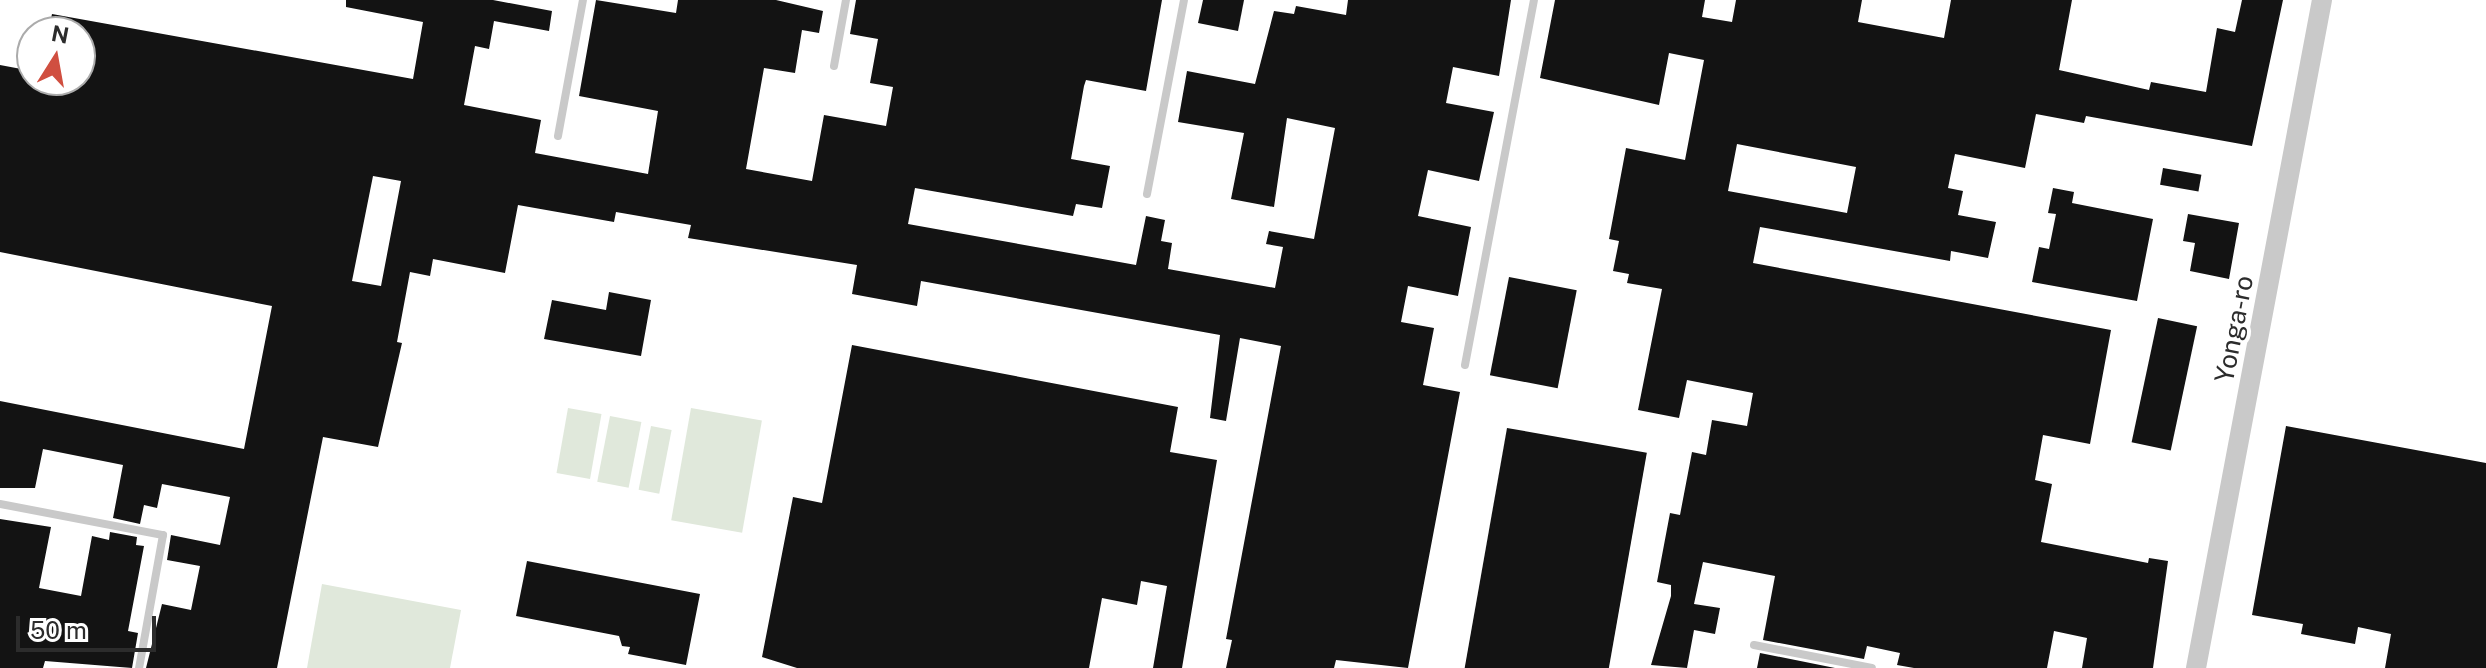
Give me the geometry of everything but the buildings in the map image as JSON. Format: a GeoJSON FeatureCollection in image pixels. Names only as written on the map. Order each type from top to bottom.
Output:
{"type":"FeatureCollection","features":[{"type":"Feature","properties":{"kind":"street","name":"Yonga-ro"},"geometry":{"type":"LineString","coordinates":[[2196,668],[2322,0]]}},
{"type":"Feature","properties":{"kind":"lane"},"geometry":{"type":"LineString","coordinates":[[558,136],[583,0]]}},
{"type":"Feature","properties":{"kind":"lane"},"geometry":{"type":"LineString","coordinates":[[834,66],[846,0]]}},
{"type":"Feature","properties":{"kind":"lane"},"geometry":{"type":"LineString","coordinates":[[1147,194],[1184,0]]}},
{"type":"Feature","properties":{"kind":"lane"},"geometry":{"type":"LineString","coordinates":[[1465,365],[1534,0]]}},
{"type":"Feature","properties":{"kind":"lane"},"geometry":{"type":"LineString","coordinates":[[0,504],[163,535],[139,668]]}},
{"type":"Feature","properties":{"kind":"lane"},"geometry":{"type":"LineString","coordinates":[[1754,645],[1872,668]]}},
{"type":"Feature","properties":{"kind":"shaded area"},"geometry":{"type":"Polygon","coordinates":[[[568,408],[601,414],[590,479],[557,473],[568,408]]]}},
{"type":"Feature","properties":{"kind":"shaded area"},"geometry":{"type":"Polygon","coordinates":[[[691,408],[762,421],[742,533],[671,520],[691,408]]]}},
{"type":"Feature","properties":{"kind":"shaded area"},"geometry":{"type":"Polygon","coordinates":[[[610,416],[641,422],[629,488],[597,482],[610,416]]]}},
{"type":"Feature","properties":{"kind":"shaded area"},"geometry":{"type":"Polygon","coordinates":[[[651,426],[672,430],[659,494],[639,490],[651,426]]]}},
{"type":"Feature","properties":{"kind":"shaded area"},"geometry":{"type":"Polygon","coordinates":[[[322,584],[461,610],[450,668],[307,668],[322,584]]]}}]}
